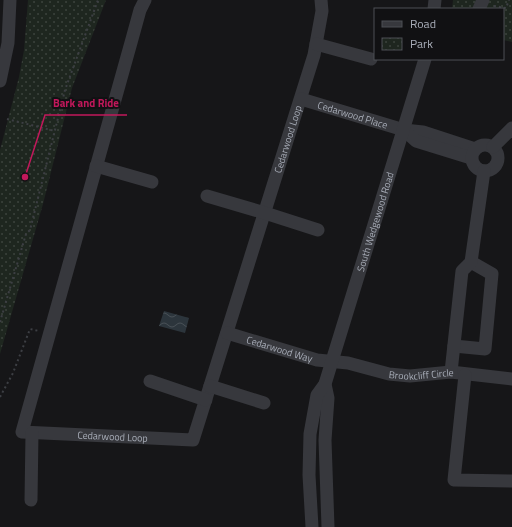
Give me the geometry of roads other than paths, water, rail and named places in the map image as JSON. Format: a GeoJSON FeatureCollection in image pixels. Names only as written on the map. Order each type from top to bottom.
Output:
{"type":"FeatureCollection","features":[{"type":"Feature","properties":{"kind":"street"},"geometry":{"type":"LineString","coordinates":[[0,81],[8,43],[10,0]]}},
{"type":"Feature","properties":{"kind":"street"},"geometry":{"type":"LineString","coordinates":[[31,500],[32,433],[22,432],[140,10],[145,0]]}},
{"type":"Feature","properties":{"kind":"street","name":"Cedarwood Loop"},"geometry":{"type":"LineString","coordinates":[[32,433],[193,440],[301,99],[316,44],[322,11],[321,0]]}},
{"type":"Feature","properties":{"kind":"street"},"geometry":{"type":"LineString","coordinates":[[316,44],[371,59]]}},
{"type":"Feature","properties":{"kind":"street","name":"South Wedgewood Road"},"geometry":{"type":"LineString","coordinates":[[312,527],[309,475],[310,434],[318,396],[325,384],[425,60]]}},
{"type":"Feature","properties":{"kind":"street","name":"Cedarwood Place"},"geometry":{"type":"LineString","coordinates":[[301,99],[404,130],[419,131],[473,153]]}},
{"type":"Feature","properties":{"kind":"street"},"geometry":{"type":"LineString","coordinates":[[493,146],[512,128]]}},
{"type":"Feature","properties":{"kind":"street"},"geometry":{"type":"LineString","coordinates":[[485,144],[493,146],[498,153],[498,162],[492,169],[484,171],[476,168],[472,162],[473,153],[478,146],[485,144]]}},
{"type":"Feature","properties":{"kind":"street"},"geometry":{"type":"LineString","coordinates":[[96,166],[152,182]]}},
{"type":"Feature","properties":{"kind":"street"},"geometry":{"type":"LineString","coordinates":[[451,372],[462,271],[471,262],[484,171]]}},
{"type":"Feature","properties":{"kind":"street"},"geometry":{"type":"LineString","coordinates":[[207,196],[318,230]]}},
{"type":"Feature","properties":{"kind":"street"},"geometry":{"type":"LineString","coordinates":[[454,346],[486,349],[492,274],[471,262]]}},
{"type":"Feature","properties":{"kind":"street","name":"Cedarwood Way"},"geometry":{"type":"LineString","coordinates":[[227,333],[317,360],[332,361]]}},
{"type":"Feature","properties":{"kind":"street","name":"Brookcliff Circle"},"geometry":{"type":"LineString","coordinates":[[332,361],[348,363],[389,374],[410,376],[451,372],[465,375],[512,379]]}},
{"type":"Feature","properties":{"kind":"street"},"geometry":{"type":"LineString","coordinates":[[465,375],[454,480],[512,481]]}},
{"type":"Feature","properties":{"kind":"street"},"geometry":{"type":"LineString","coordinates":[[150,381],[206,400]]}},
{"type":"Feature","properties":{"kind":"street","name":"South Wedgewood Road"},"geometry":{"type":"LineString","coordinates":[[325,384],[328,398],[325,440],[328,527]]}},
{"type":"Feature","properties":{"kind":"street"},"geometry":{"type":"LineString","coordinates":[[210,386],[264,403]]}},
{"type":"Feature","properties":{"kind":"water"},"geometry":{"type":"Polygon","coordinates":[[[164,311],[189,318],[185,333],[159,326],[164,311]]]}},
{"type":"Feature","properties":{"kind":"place","name":"Bark and Ride"},"geometry":{"type":"Point","coordinates":[25,177]}}]}
